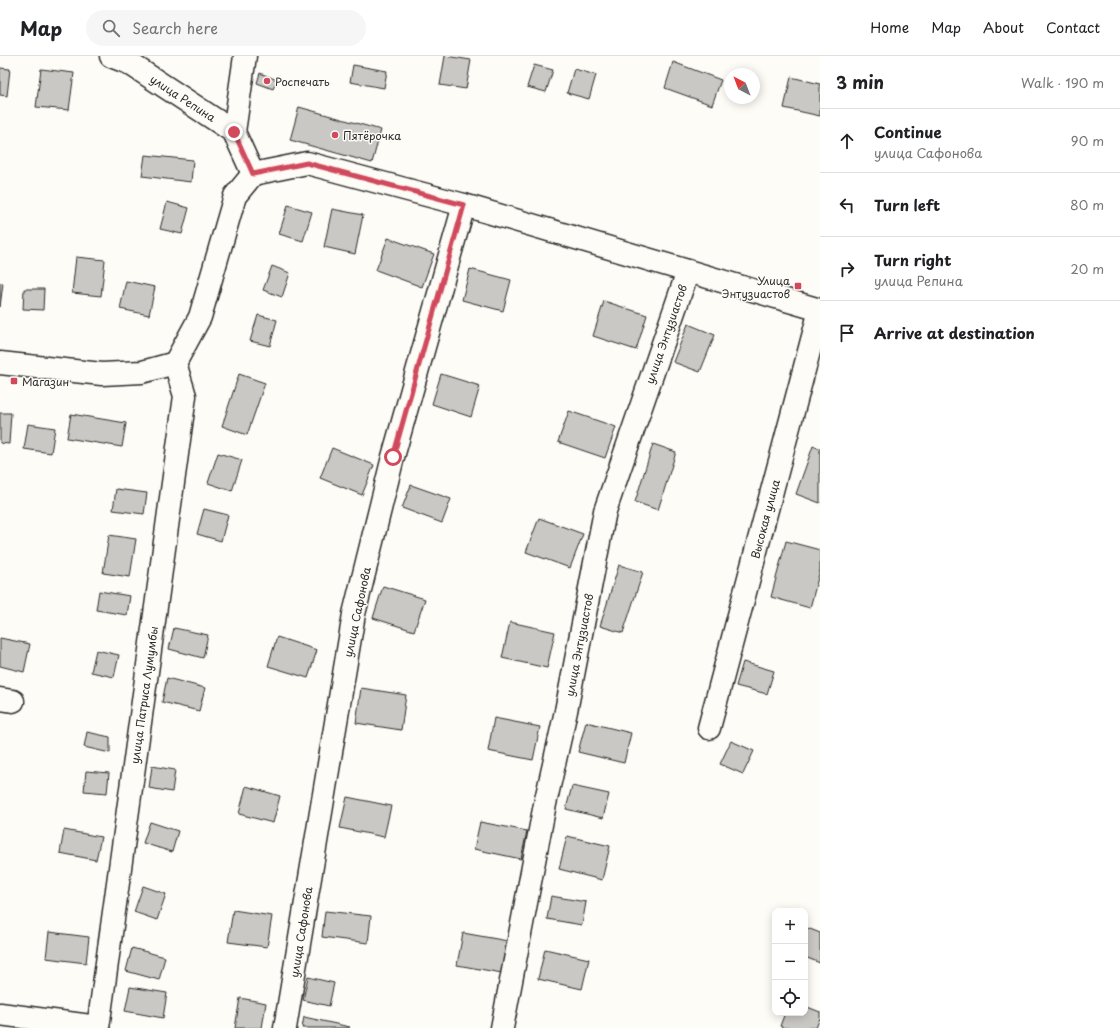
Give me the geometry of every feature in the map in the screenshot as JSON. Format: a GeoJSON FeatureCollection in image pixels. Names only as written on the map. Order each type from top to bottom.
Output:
{"type":"FeatureCollection","features":[{"type":"Feature","properties":{"kind":"street","name":"улица Репина"},"geometry":{"type":"LineString","coordinates":[[111,56],[129,64],[234,132]]}},
{"type":"Feature","properties":{"kind":"street"},"geometry":{"type":"LineString","coordinates":[[246,56],[234,132],[253,174]]}},
{"type":"Feature","properties":{"kind":"street"},"geometry":{"type":"LineString","coordinates":[[0,363],[102,374],[142,372],[175,363],[200,317],[235,196],[253,174],[307,163],[464,205],[820,310]]}},
{"type":"Feature","properties":{"kind":"street","name":"улица Сафонова"},"geometry":{"type":"LineString","coordinates":[[285,1028],[354,614],[393,457],[464,205]]}},
{"type":"Feature","properties":{"kind":"street","name":"улица Энтузиастов"},"geometry":{"type":"LineString","coordinates":[[502,1028],[545,804],[566,711],[605,511],[688,271]]}},
{"type":"Feature","properties":{"kind":"street","name":"Высокая улица"},"geometry":{"type":"LineString","coordinates":[[709,728],[820,310]]}},
{"type":"Feature","properties":{"kind":"street","name":"улица Патриса Лумумбы"},"geometry":{"type":"LineString","coordinates":[[98,1027],[185,396],[175,363]]}},
{"type":"Feature","properties":{"kind":"street"},"geometry":{"type":"LineString","coordinates":[[0,1014],[98,1027]]}},
{"type":"Feature","properties":{"kind":"building"},"geometry":{"type":"Polygon","coordinates":[[[445,56],[471,60],[466,89],[440,85],[445,56]]]}},
{"type":"Feature","properties":{"kind":"building"},"geometry":{"type":"Polygon","coordinates":[[[673,62],[721,80],[712,105],[665,88],[673,62]]]}},
{"type":"Feature","properties":{"kind":"building"},"geometry":{"type":"Polygon","coordinates":[[[353,65],[387,71],[384,88],[350,82],[353,65]]]}},
{"type":"Feature","properties":{"kind":"building"},"geometry":{"type":"Polygon","coordinates":[[[534,65],[553,70],[546,92],[527,87],[534,65]]]}},
{"type":"Feature","properties":{"kind":"building"},"geometry":{"type":"Polygon","coordinates":[[[0,68],[10,69],[7,96],[0,95],[0,68]]]}},
{"type":"Feature","properties":{"kind":"building"},"geometry":{"type":"Polygon","coordinates":[[[41,69],[74,73],[69,110],[36,107],[41,69]]]}},
{"type":"Feature","properties":{"kind":"building"},"geometry":{"type":"Polygon","coordinates":[[[574,69],[596,75],[589,99],[567,93],[574,69]]]}},
{"type":"Feature","properties":{"kind":"building","name":"Роспечать"},"geometry":{"type":"Polygon","coordinates":[[[260,73],[277,80],[273,89],[257,83],[260,73]]]}},
{"type":"Feature","properties":{"kind":"building"},"geometry":{"type":"Polygon","coordinates":[[[791,77],[820,84],[820,116],[784,108],[791,77]]]}},
{"type":"Feature","properties":{"kind":"building","name":"Пятёрочка"},"geometry":{"type":"Polygon","coordinates":[[[299,107],[381,130],[372,163],[290,140],[299,107]]]}},
{"type":"Feature","properties":{"kind":"building"},"geometry":{"type":"Polygon","coordinates":[[[145,155],[193,160],[191,182],[142,176],[145,155]]]}},
{"type":"Feature","properties":{"kind":"building"},"geometry":{"type":"Polygon","coordinates":[[[167,202],[189,208],[182,234],[160,229],[167,202]]]}},
{"type":"Feature","properties":{"kind":"building"},"geometry":{"type":"Polygon","coordinates":[[[288,205],[312,212],[303,241],[279,234],[288,205]]]}},
{"type":"Feature","properties":{"kind":"building"},"geometry":{"type":"Polygon","coordinates":[[[332,209],[363,215],[355,254],[324,247],[332,209]]]}},
{"type":"Feature","properties":{"kind":"building"},"geometry":{"type":"Polygon","coordinates":[[[388,238],[434,254],[422,287],[376,270],[388,238]]]}},
{"type":"Feature","properties":{"kind":"building"},"geometry":{"type":"Polygon","coordinates":[[[76,257],[105,260],[101,296],[72,293],[76,257]]]}},
{"type":"Feature","properties":{"kind":"building"},"geometry":{"type":"Polygon","coordinates":[[[272,266],[290,273],[282,297],[263,290],[272,266]]]}},
{"type":"Feature","properties":{"kind":"building"},"geometry":{"type":"Polygon","coordinates":[[[470,269],[511,280],[503,311],[462,300],[470,269]]]}},
{"type":"Feature","properties":{"kind":"building"},"geometry":{"type":"Polygon","coordinates":[[[126,281],[155,287],[149,315],[120,309],[126,281]]]}},
{"type":"Feature","properties":{"kind":"building"},"geometry":{"type":"Polygon","coordinates":[[[0,283],[3,283],[0,307],[0,283]]]}},
{"type":"Feature","properties":{"kind":"building"},"geometry":{"type":"Polygon","coordinates":[[[24,289],[44,289],[43,310],[23,309],[24,289]]]}},
{"type":"Feature","properties":{"kind":"building"},"geometry":{"type":"Polygon","coordinates":[[[604,301],[647,315],[636,350],[593,336],[604,301]]]}},
{"type":"Feature","properties":{"kind":"building"},"geometry":{"type":"Polygon","coordinates":[[[258,315],[277,320],[270,346],[250,341],[258,315]]]}},
{"type":"Feature","properties":{"kind":"building"},"geometry":{"type":"Polygon","coordinates":[[[688,324],[715,335],[700,372],[673,362],[688,324]]]}},
{"type":"Feature","properties":{"kind":"building"},"geometry":{"type":"Polygon","coordinates":[[[239,374],[265,383],[247,435],[222,426],[239,374]]]}},
{"type":"Feature","properties":{"kind":"building"},"geometry":{"type":"Polygon","coordinates":[[[441,374],[480,386],[471,417],[432,404],[441,374]]]}},
{"type":"Feature","properties":{"kind":"building"},"geometry":{"type":"Polygon","coordinates":[[[569,411],[616,427],[605,458],[558,442],[569,411]]]}},
{"type":"Feature","properties":{"kind":"building"},"geometry":{"type":"Polygon","coordinates":[[[0,413],[11,413],[9,444],[0,443],[0,413]]]}},
{"type":"Feature","properties":{"kind":"building"},"geometry":{"type":"Polygon","coordinates":[[[71,414],[126,423],[122,447],[67,438],[71,414]]]}},
{"type":"Feature","properties":{"kind":"building"},"geometry":{"type":"Polygon","coordinates":[[[28,424],[55,428],[51,453],[24,449],[28,424]]]}},
{"type":"Feature","properties":{"kind":"building"},"geometry":{"type":"Polygon","coordinates":[[[653,444],[676,452],[658,510],[635,502],[653,444]]]}},
{"type":"Feature","properties":{"kind":"building"},"geometry":{"type":"Polygon","coordinates":[[[813,446],[820,449],[820,503],[796,494],[813,446]]]}},
{"type":"Feature","properties":{"kind":"building"},"geometry":{"type":"Polygon","coordinates":[[[332,448],[374,465],[362,495],[320,478],[332,448]]]}},
{"type":"Feature","properties":{"kind":"building"},"geometry":{"type":"Polygon","coordinates":[[[218,453],[242,460],[232,491],[208,483],[218,453]]]}},
{"type":"Feature","properties":{"kind":"building"},"geometry":{"type":"Polygon","coordinates":[[[411,485],[451,499],[442,523],[402,508],[411,485]]]}},
{"type":"Feature","properties":{"kind":"building"},"geometry":{"type":"Polygon","coordinates":[[[116,489],[147,493],[144,514],[113,510],[116,489]]]}},
{"type":"Feature","properties":{"kind":"building"},"geometry":{"type":"Polygon","coordinates":[[[204,509],[228,515],[221,541],[197,534],[204,509]]]}},
{"type":"Feature","properties":{"kind":"building"},"geometry":{"type":"Polygon","coordinates":[[[539,518],[583,534],[570,568],[526,552],[539,518]]]}},
{"type":"Feature","properties":{"kind":"building"},"geometry":{"type":"Polygon","coordinates":[[[109,535],[136,539],[130,577],[103,573],[109,535]]]}},
{"type":"Feature","properties":{"kind":"building"},"geometry":{"type":"Polygon","coordinates":[[[786,541],[820,550],[820,570],[810,608],[771,597],[786,541]]]}},
{"type":"Feature","properties":{"kind":"building"},"geometry":{"type":"Polygon","coordinates":[[[619,565],[643,572],[623,633],[600,626],[619,565]]]}},
{"type":"Feature","properties":{"kind":"building"},"geometry":{"type":"Polygon","coordinates":[[[383,586],[425,599],[414,631],[373,618],[383,586]]]}},
{"type":"Feature","properties":{"kind":"building"},"geometry":{"type":"Polygon","coordinates":[[[99,591],[130,596],[127,615],[96,610],[99,591]]]}},
{"type":"Feature","properties":{"kind":"building"},"geometry":{"type":"Polygon","coordinates":[[[510,622],[555,632],[547,668],[502,658],[510,622]]]}},
{"type":"Feature","properties":{"kind":"building"},"geometry":{"type":"Polygon","coordinates":[[[174,628],[208,635],[203,658],[169,649],[174,628]]]}},
{"type":"Feature","properties":{"kind":"building"},"geometry":{"type":"Polygon","coordinates":[[[277,637],[317,650],[308,678],[268,666],[277,637]]]}},
{"type":"Feature","properties":{"kind":"building"},"geometry":{"type":"Polygon","coordinates":[[[0,638],[30,644],[24,672],[0,666],[0,638]]]}},
{"type":"Feature","properties":{"kind":"building"},"geometry":{"type":"Polygon","coordinates":[[[96,650],[119,655],[114,677],[91,672],[96,650]]]}},
{"type":"Feature","properties":{"kind":"building"},"geometry":{"type":"Polygon","coordinates":[[[743,662],[774,671],[767,694],[736,686],[743,662]]]}},
{"type":"Feature","properties":{"kind":"building"},"geometry":{"type":"Polygon","coordinates":[[[167,678],[205,688],[199,711],[162,702],[167,678]]]}},
{"type":"Feature","properties":{"kind":"building"},"geometry":{"type":"Polygon","coordinates":[[[361,688],[406,695],[401,730],[356,723],[361,688]]]}},
{"type":"Feature","properties":{"kind":"building"},"geometry":{"type":"Polygon","coordinates":[[[494,718],[540,727],[533,760],[488,751],[494,718]]]}},
{"type":"Feature","properties":{"kind":"building"},"geometry":{"type":"Polygon","coordinates":[[[586,722],[631,733],[624,763],[578,752],[586,722]]]}},
{"type":"Feature","properties":{"kind":"building"},"geometry":{"type":"Polygon","coordinates":[[[87,732],[110,737],[110,753],[84,747],[87,732]]]}},
{"type":"Feature","properties":{"kind":"building"},"geometry":{"type":"Polygon","coordinates":[[[731,741],[754,751],[743,774],[720,764],[731,741]]]}},
{"type":"Feature","properties":{"kind":"building"},"geometry":{"type":"Polygon","coordinates":[[[152,766],[175,770],[172,792],[149,788],[152,766]]]}},
{"type":"Feature","properties":{"kind":"building"},"geometry":{"type":"Polygon","coordinates":[[[86,771],[109,773],[107,793],[84,791],[86,771]]]}},
{"type":"Feature","properties":{"kind":"building"},"geometry":{"type":"Polygon","coordinates":[[[246,786],[280,796],[273,823],[239,814],[246,786]]]}},
{"type":"Feature","properties":{"kind":"building"},"geometry":{"type":"Polygon","coordinates":[[[572,786],[609,794],[603,818],[566,809],[572,786]]]}},
{"type":"Feature","properties":{"kind":"building"},"geometry":{"type":"Polygon","coordinates":[[[347,797],[391,806],[384,837],[340,828],[347,797]]]}},
{"type":"Feature","properties":{"kind":"building"},"geometry":{"type":"Polygon","coordinates":[[[150,822],[178,831],[172,852],[143,843],[150,822]]]}},
{"type":"Feature","properties":{"kind":"building"},"geometry":{"type":"Polygon","coordinates":[[[480,822],[527,831],[521,859],[474,849],[480,822]]]}},
{"type":"Feature","properties":{"kind":"building"},"geometry":{"type":"Polygon","coordinates":[[[64,830],[101,837],[96,860],[60,853],[64,830]]]}},
{"type":"Feature","properties":{"kind":"building"},"geometry":{"type":"Polygon","coordinates":[[[567,836],[610,846],[602,880],[559,869],[567,836]]]}},
{"type":"Feature","properties":{"kind":"building"},"geometry":{"type":"Polygon","coordinates":[[[143,886],[166,894],[157,920],[134,912],[143,886]]]}},
{"type":"Feature","properties":{"kind":"building"},"geometry":{"type":"Polygon","coordinates":[[[551,896],[586,902],[582,925],[547,919],[551,896]]]}},
{"type":"Feature","properties":{"kind":"building"},"geometry":{"type":"Polygon","coordinates":[[[233,910],[272,916],[267,947],[228,942],[233,910]]]}},
{"type":"Feature","properties":{"kind":"building"},"geometry":{"type":"Polygon","coordinates":[[[325,911],[371,916],[368,943],[322,937],[325,911]]]}},
{"type":"Feature","properties":{"kind":"building"},"geometry":{"type":"Polygon","coordinates":[[[808,928],[820,933],[820,963],[808,958],[808,928]]]}},
{"type":"Feature","properties":{"kind":"building"},"geometry":{"type":"Polygon","coordinates":[[[49,932],[89,937],[86,963],[46,958],[49,932]]]}},
{"type":"Feature","properties":{"kind":"building"},"geometry":{"type":"Polygon","coordinates":[[[463,933],[508,941],[502,973],[457,965],[463,933]]]}},
{"type":"Feature","properties":{"kind":"building"},"geometry":{"type":"Polygon","coordinates":[[[132,948],[165,957],[159,980],[126,971],[132,948]]]}},
{"type":"Feature","properties":{"kind":"building"},"geometry":{"type":"Polygon","coordinates":[[[545,949],[589,959],[582,989],[538,979],[545,949]]]}},
{"type":"Feature","properties":{"kind":"building"},"geometry":{"type":"Polygon","coordinates":[[[308,977],[334,983],[329,1006],[303,1000],[308,977]]]}},
{"type":"Feature","properties":{"kind":"building"},"geometry":{"type":"Polygon","coordinates":[[[130,987],[167,993],[163,1018],[125,1011],[130,987]]]}},
{"type":"Feature","properties":{"kind":"building"},"geometry":{"type":"Polygon","coordinates":[[[240,998],[266,1003],[262,1028],[235,1028],[240,998]]]}},
{"type":"Feature","properties":{"kind":"building"},"geometry":{"type":"Polygon","coordinates":[[[808,1007],[820,1012],[820,1018],[816,1028],[784,1028],[780,1026],[784,1016],[808,1016],[808,1007]]]}},
{"type":"Feature","properties":{"kind":"building"},"geometry":{"type":"Polygon","coordinates":[[[304,1017],[350,1027],[302,1028],[304,1017]]]}},
{"type":"Feature","properties":{"kind":"place","name":"Роспечать"},"geometry":{"type":"Point","coordinates":[267,81]}},
{"type":"Feature","properties":{"kind":"place","name":"Пятёрочка"},"geometry":{"type":"Point","coordinates":[335,135]}},
{"type":"Feature","properties":{"kind":"place","name":"Улица Энтузиастов"},"geometry":{"type":"Point","coordinates":[798,286]}},
{"type":"Feature","properties":{"kind":"place","name":"Магазин"},"geometry":{"type":"Point","coordinates":[14,381]}},
{"type":"Feature","properties":{"kind":"route"},"geometry":{"type":"LineString","coordinates":[[234,132],[253,174],[307,163],[464,205],[393,457]]}}]}
